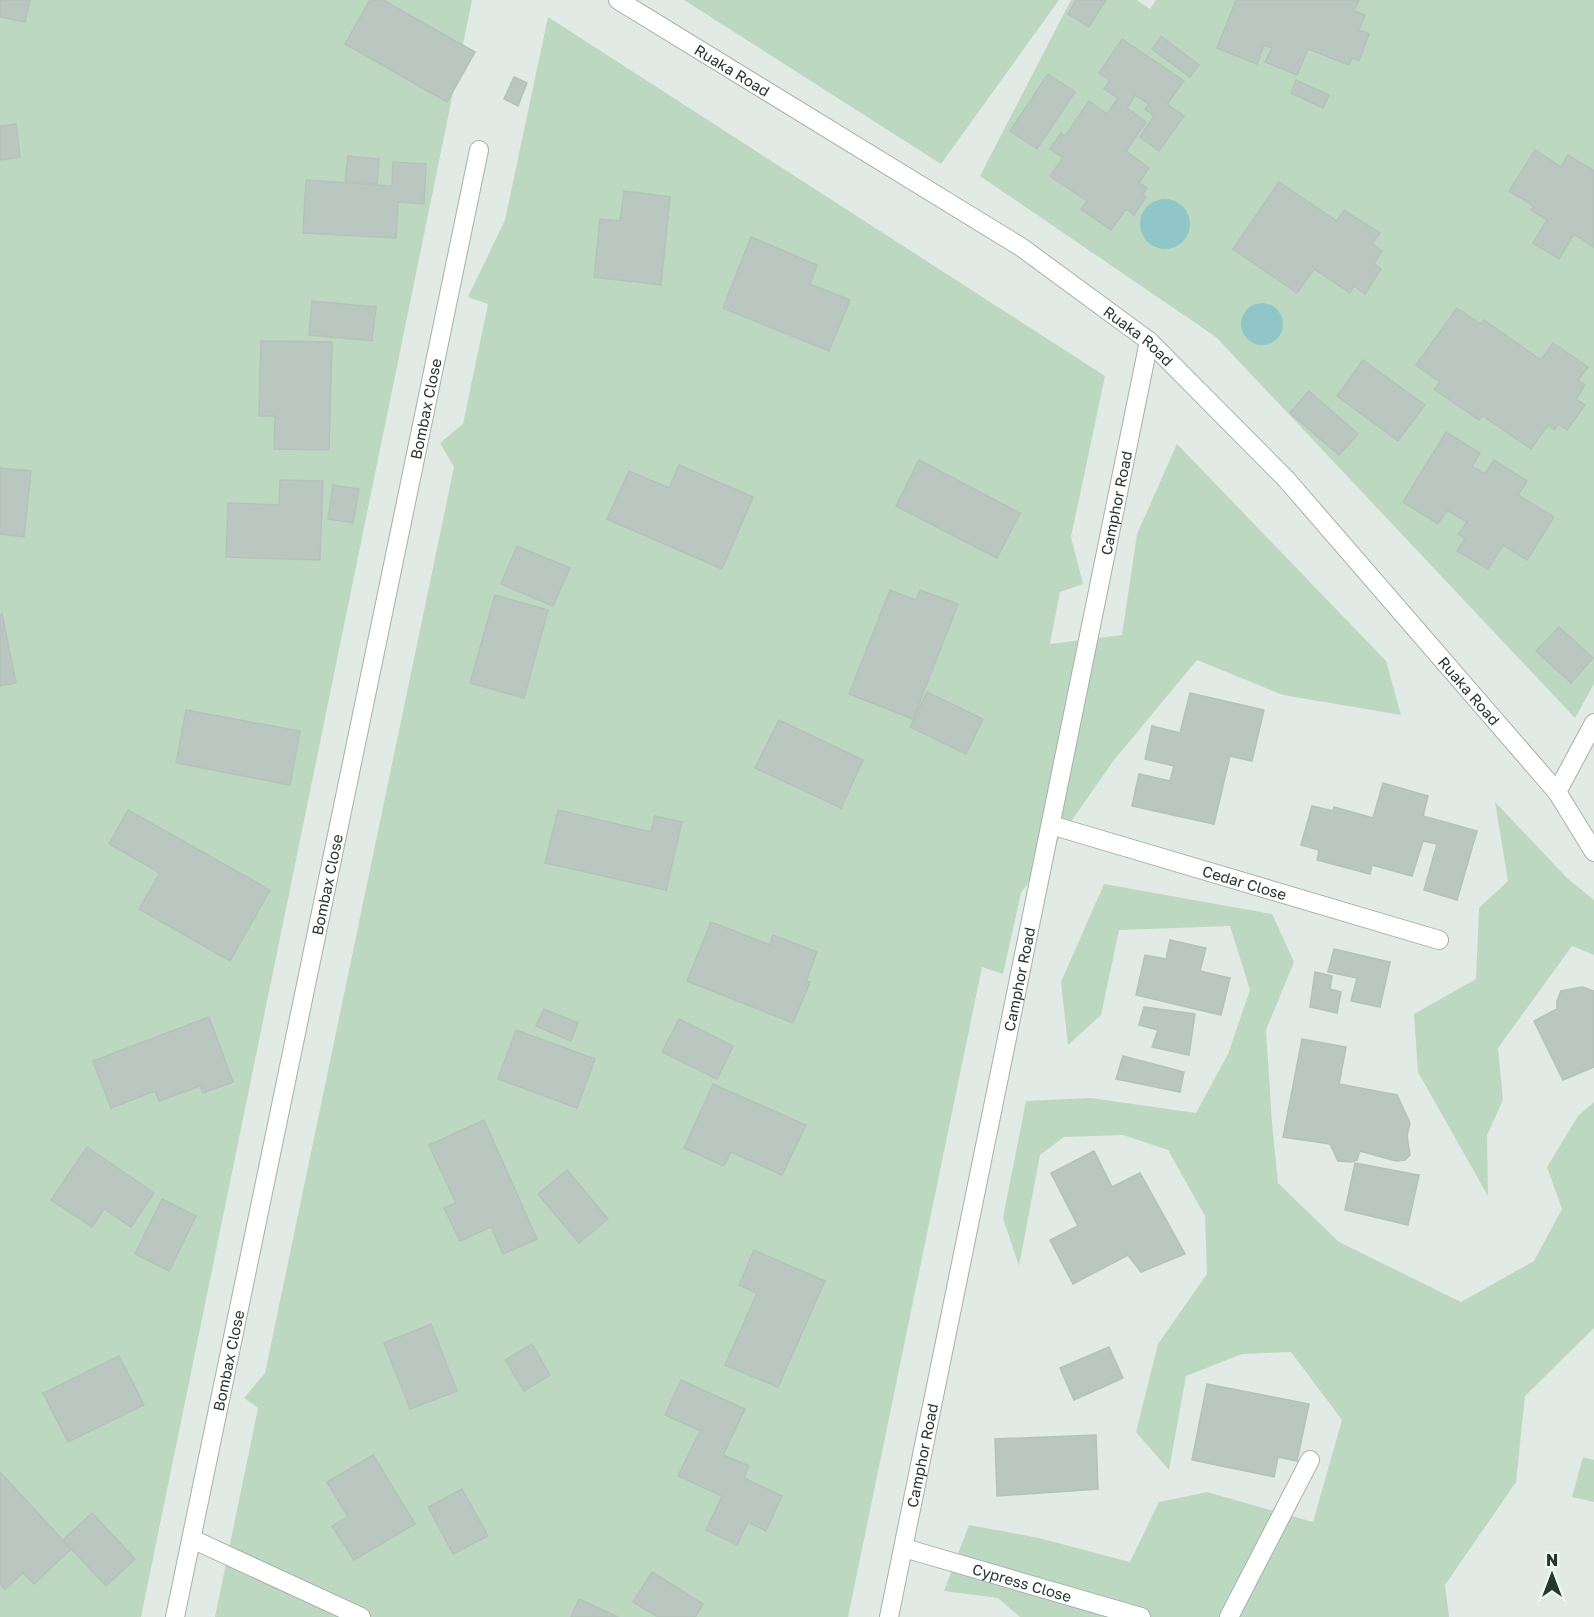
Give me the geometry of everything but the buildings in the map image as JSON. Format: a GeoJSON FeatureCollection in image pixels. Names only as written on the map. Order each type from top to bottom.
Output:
{"type":"FeatureCollection","features":[{"type":"Feature","properties":{"kind":"street","name":"Ruaka Road"},"geometry":{"type":"LineString","coordinates":[[618,0],[1021,247],[1149,341],[1286,479],[1557,792],[1594,852]]}},
{"type":"Feature","properties":{"kind":"street","name":"Bombax Close"},"geometry":{"type":"LineString","coordinates":[[175,1617],[479,150]]}},
{"type":"Feature","properties":{"kind":"street","name":"Camphor Road"},"geometry":{"type":"LineString","coordinates":[[889,1617],[1149,341]]}},
{"type":"Feature","properties":{"kind":"street"},"geometry":{"type":"LineString","coordinates":[[1557,792],[1594,723]]}},
{"type":"Feature","properties":{"kind":"street","name":"Cedar Close"},"geometry":{"type":"LineString","coordinates":[[1051,825],[1439,940]]}},
{"type":"Feature","properties":{"kind":"street"},"geometry":{"type":"LineString","coordinates":[[1229,1617],[1310,1460]]}},
{"type":"Feature","properties":{"kind":"street"},"geometry":{"type":"LineString","coordinates":[[192,1539],[361,1617]]}},
{"type":"Feature","properties":{"kind":"street","name":"Cypress Close"},"geometry":{"type":"LineString","coordinates":[[904,1548],[1141,1617]]}},
{"type":"Feature","properties":{"kind":"green space"},"geometry":{"type":"Polygon","coordinates":[[[0,0],[472,0],[141,1617],[0,1617],[0,0]]]}},
{"type":"Feature","properties":{"kind":"green space"},"geometry":{"type":"Polygon","coordinates":[[[684,0],[1059,0],[941,164],[684,0]]]}},
{"type":"Feature","properties":{"kind":"green space"},"geometry":{"type":"Polygon","coordinates":[[[1071,0],[1137,0],[1150,9],[1156,0],[1594,0],[1594,684],[1575,718],[1216,337],[980,176],[1071,0]]]}},
{"type":"Feature","properties":{"kind":"green space"},"geometry":{"type":"Polygon","coordinates":[[[548,17],[1105,376],[1071,537],[1083,584],[1060,592],[1050,644],[1122,635],[1137,534],[1177,444],[1386,661],[1401,715],[1283,695],[1197,660],[1114,760],[1021,893],[1003,974],[982,967],[848,1617],[215,1617],[258,1408],[244,1398],[265,1373],[454,467],[440,443],[463,424],[488,304],[468,297],[505,220],[548,17]]]}},
{"type":"Feature","properties":{"kind":"green space"},"geometry":{"type":"Polygon","coordinates":[[[1495,802],[1567,878],[1594,900],[1594,955],[1572,946],[1498,1048],[1503,1100],[1487,1135],[1488,1196],[1418,1072],[1414,1014],[1476,979],[1479,908],[1508,881],[1495,802]]]}},
{"type":"Feature","properties":{"kind":"green space"},"geometry":{"type":"Polygon","coordinates":[[[1104,884],[1272,914],[1294,962],[1266,1030],[1278,1183],[1339,1242],[1461,1302],[1534,1261],[1562,1209],[1547,1167],[1578,1116],[1594,1102],[1594,1328],[1525,1396],[1516,1482],[1445,1585],[1449,1617],[1020,1617],[998,1598],[944,1591],[969,1525],[1039,1538],[1130,1562],[1159,1502],[1207,1492],[1313,1522],[1342,1420],[1291,1352],[1242,1354],[1186,1376],[1169,1470],[1136,1432],[1158,1344],[1207,1274],[1205,1216],[1168,1150],[1123,1135],[1064,1137],[1040,1155],[1019,1266],[1003,1218],[1026,1101],[1091,1098],[1196,1113],[1228,1054],[1250,990],[1230,926],[1119,930],[1101,1015],[1068,1045],[1061,982],[1104,884]]]}},
{"type":"Feature","properties":{"kind":"green space"},"geometry":{"type":"Polygon","coordinates":[[[1583,1457],[1594,1460],[1594,1502],[1572,1497],[1583,1457]]]}},
{"type":"Feature","properties":{"kind":"water"},"geometry":{"type":"Polygon","coordinates":[[[1165,199],[1179,203],[1186,210],[1190,224],[1186,238],[1179,245],[1165,249],[1151,245],[1144,238],[1140,224],[1144,210],[1151,203],[1165,199]]]}},
{"type":"Feature","properties":{"kind":"water"},"geometry":{"type":"Polygon","coordinates":[[[1262,303],[1270,304],[1277,309],[1282,316],[1282,332],[1277,339],[1270,344],[1262,345],[1254,344],[1247,339],[1242,332],[1241,324],[1242,316],[1247,309],[1254,304],[1262,303]]]}}]}
